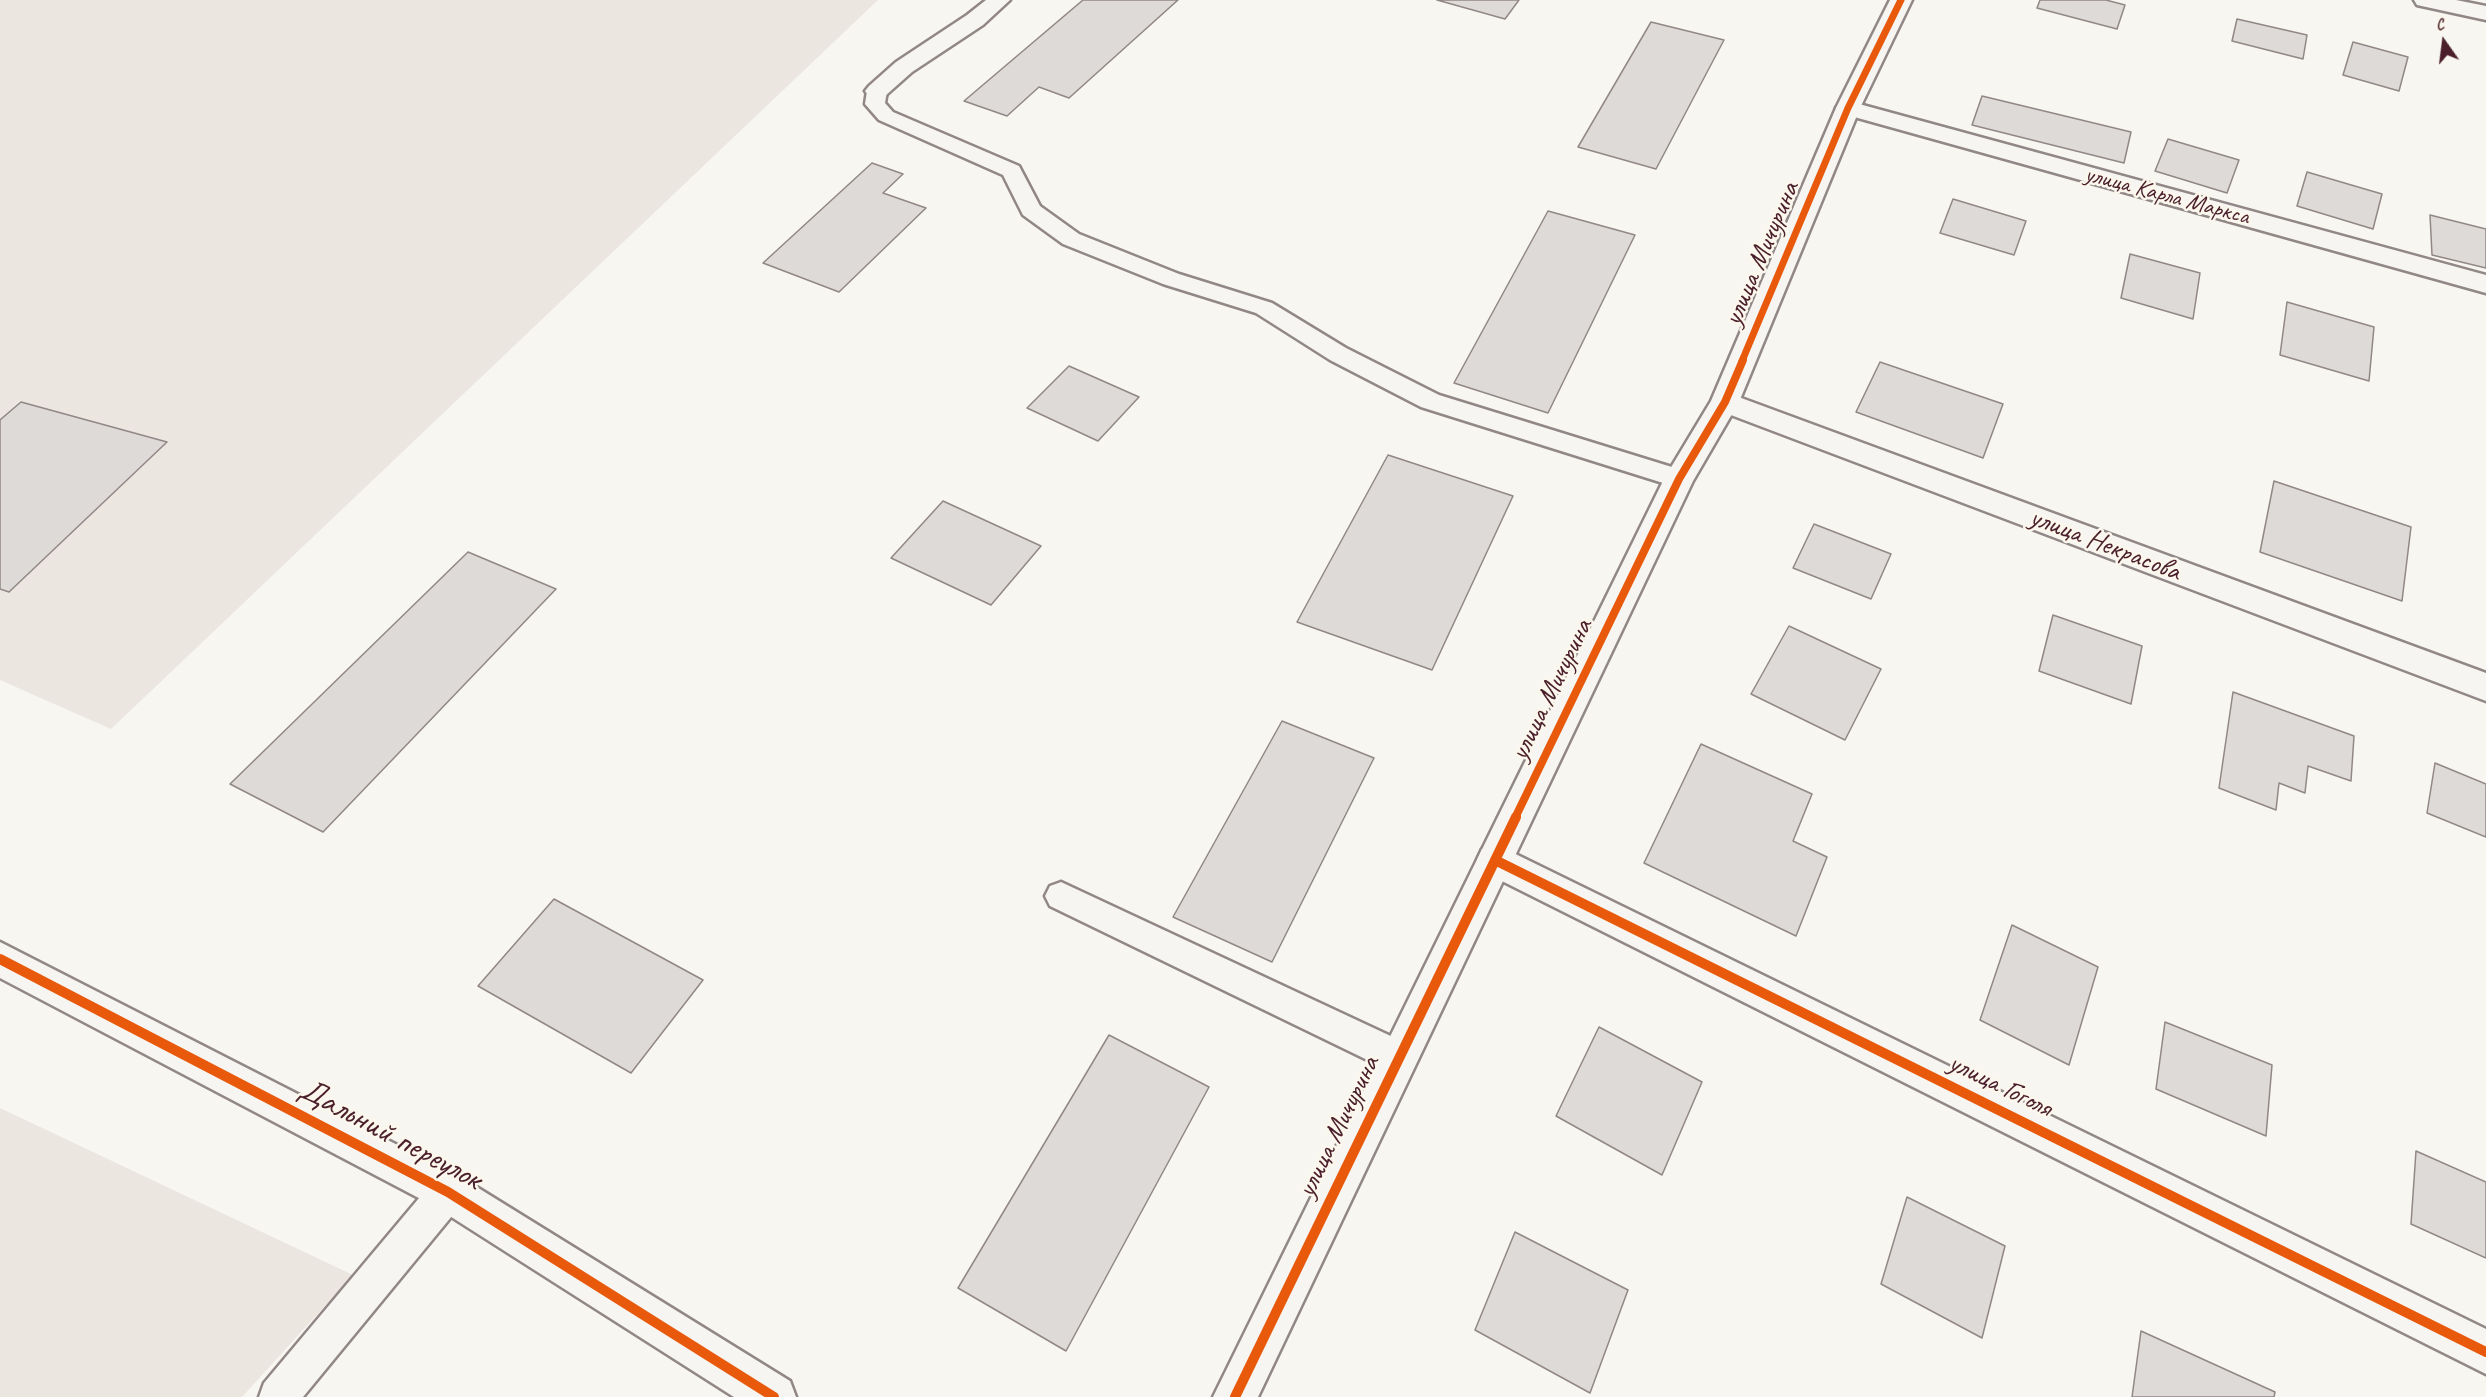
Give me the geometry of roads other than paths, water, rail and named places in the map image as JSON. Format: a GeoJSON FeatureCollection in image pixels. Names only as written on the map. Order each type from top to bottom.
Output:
{"type":"FeatureCollection","features":[{"type":"Feature","properties":{"kind":"street"},"geometry":{"type":"LineString","coordinates":[[878,91],[904,67],[975,20],[999,0]]}},
{"type":"Feature","properties":{"kind":"street","name":"улица Мичурина"},"geometry":{"type":"LineString","coordinates":[[1235,1397],[1679,479],[1725,402],[1848,108],[1901,0]]}},
{"type":"Feature","properties":{"kind":"street"},"geometry":{"type":"LineString","coordinates":[[2425,0],[2486,13]]}},
{"type":"Feature","properties":{"kind":"street","name":"улица Карла Маркса"},"geometry":{"type":"LineString","coordinates":[[1848,108],[2486,284]]}},
{"type":"Feature","properties":{"kind":"street","name":"улица Некрасова"},"geometry":{"type":"LineString","coordinates":[[1725,402],[2486,687]]}},
{"type":"Feature","properties":{"kind":"street","name":"улица Гоголя"},"geometry":{"type":"LineString","coordinates":[[1495,860],[2486,1352]]}},
{"type":"Feature","properties":{"kind":"street","name":"Дальний переулок"},"geometry":{"type":"LineString","coordinates":[[0,959],[448,1192],[774,1397]]}},
{"type":"Feature","properties":{"kind":"lane"},"geometry":{"type":"LineString","coordinates":[[878,91],[875,104],[886,116],[1012,171],[1031,210],[1071,239],[1171,279],[1264,308],[1338,354],[1430,401],[1679,479]]}},
{"type":"Feature","properties":{"kind":"lane"},"geometry":{"type":"LineString","coordinates":[[1060,896],[1398,1058]]}},
{"type":"Feature","properties":{"kind":"lane"},"geometry":{"type":"LineString","coordinates":[[278,1397],[448,1192]]}}]}
